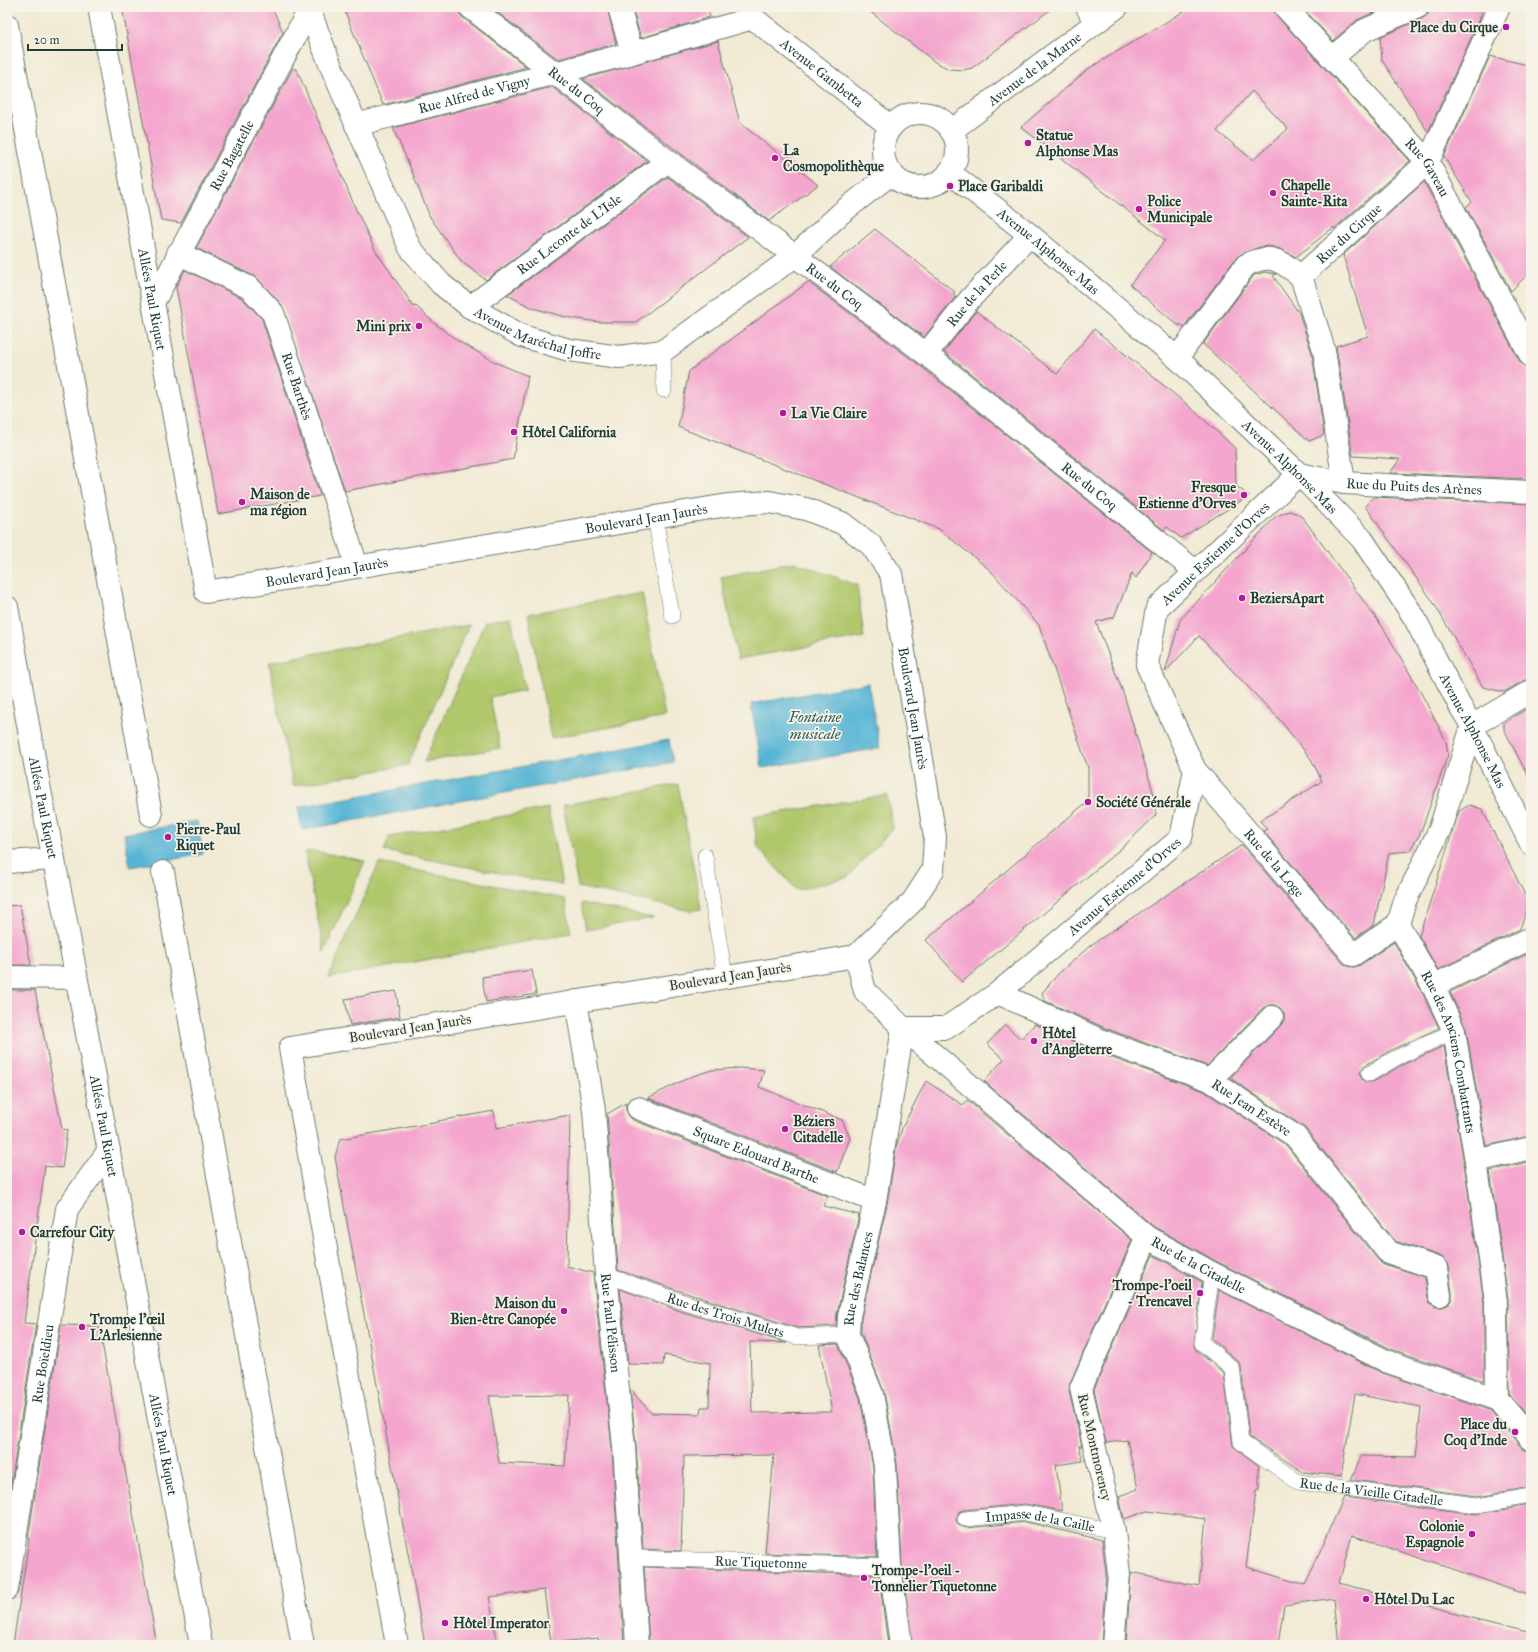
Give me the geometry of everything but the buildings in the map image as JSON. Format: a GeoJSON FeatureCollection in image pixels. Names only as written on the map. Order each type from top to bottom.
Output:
{"type":"FeatureCollection","features":[{"type":"Feature","properties":{"kind":"street","name":"Allées Paul Riquet"},"geometry":{"type":"LineString","coordinates":[[99,7],[154,301],[206,592]]}},
{"type":"Feature","properties":{"kind":"street","name":"Rue du Coq"},"geometry":{"type":"LineString","coordinates":[[470,7],[668,161],[926,354],[1195,571]]}},
{"type":"Feature","properties":{"kind":"street"},"geometry":{"type":"LineString","coordinates":[[619,7],[632,53]]}},
{"type":"Feature","properties":{"kind":"street","name":"Avenue de la Marne"},"geometry":{"type":"LineString","coordinates":[[952,131],[1091,15],[1117,7]]}},
{"type":"Feature","properties":{"kind":"street","name":"Rue Gaveau"},"geometry":{"type":"LineString","coordinates":[[1285,7],[1428,162],[1531,356]]}},
{"type":"Feature","properties":{"kind":"street"},"geometry":{"type":"LineString","coordinates":[[1332,58],[1365,30],[1418,7]]}},
{"type":"Feature","properties":{"kind":"street","name":"Rue du Cirque"},"geometry":{"type":"LineString","coordinates":[[1301,276],[1428,162],[1499,7]]}},
{"type":"Feature","properties":{"kind":"street","name":"Rue Bagatelle"},"geometry":{"type":"LineString","coordinates":[[154,301],[178,253],[309,8]]}},
{"type":"Feature","properties":{"kind":"street","name":"Avenue Maréchal Joffre"},"geometry":{"type":"LineString","coordinates":[[309,8],[330,64],[410,248],[441,284],[470,307],[522,336],[569,350],[619,357],[663,351],[795,256],[841,213],[892,173]]}},
{"type":"Feature","properties":{"kind":"street","name":"Rue Alfred de Vigny"},"geometry":{"type":"LineString","coordinates":[[356,125],[632,53],[751,11]]}},
{"type":"Feature","properties":{"kind":"street","name":"Avenue Gambetta"},"geometry":{"type":"LineString","coordinates":[[751,11],[891,127]]}},
{"type":"Feature","properties":{"kind":"street"},"geometry":{"type":"LineString","coordinates":[[7,25],[151,815]]}},
{"type":"Feature","properties":{"kind":"street"},"geometry":{"type":"LineString","coordinates":[[922,113],[939,118],[952,131],[955,138],[957,152],[956,159],[949,172],[937,183],[921,187],[905,183],[892,173],[884,159],[884,142],[891,127],[905,116],[922,113]]}},
{"type":"Feature","properties":{"kind":"street","name":"Rue Leconte de L'Isle"},"geometry":{"type":"LineString","coordinates":[[470,307],[668,161]]}},
{"type":"Feature","properties":{"kind":"street","name":"Avenue Alphonse Mas"},"geometry":{"type":"LineString","coordinates":[[949,172],[1030,235],[1177,358],[1298,474],[1362,539],[1414,616],[1460,706],[1472,726],[1531,844]]}},
{"type":"Feature","properties":{"kind":"street","name":"Rue de la Perle"},"geometry":{"type":"LineString","coordinates":[[926,354],[970,299],[1030,235]]}},
{"type":"Feature","properties":{"kind":"street","name":"Rue Barthès"},"geometry":{"type":"LineString","coordinates":[[178,253],[250,288],[273,313],[357,566]]}},
{"type":"Feature","properties":{"kind":"street"},"geometry":{"type":"LineString","coordinates":[[1177,358],[1246,265],[1259,259],[1275,259],[1301,276],[1324,350],[1344,484]]}},
{"type":"Feature","properties":{"kind":"street","name":"Rue du Puits des Arènes"},"geometry":{"type":"LineString","coordinates":[[1298,474],[1344,484],[1531,492]]}},
{"type":"Feature","properties":{"kind":"street","name":"Avenue Estienne d'Orves"},"geometry":{"type":"LineString","coordinates":[[903,1028],[946,1028],[998,993],[1181,838],[1195,770],[1148,665],[1157,608],[1298,474]]}},
{"type":"Feature","properties":{"kind":"street","name":"Boulevard Jean Jaurès"},"geometry":{"type":"LineString","coordinates":[[206,592],[655,516],[728,505],[769,502],[806,509],[842,523],[871,545],[891,574],[935,837],[934,870],[913,901],[856,956],[290,1048],[397,1645]]}},
{"type":"Feature","properties":{"kind":"street","name":"Allées Paul Riquet"},"geometry":{"type":"LineString","coordinates":[[7,607],[38,780],[109,1150],[201,1645]]}},
{"type":"Feature","properties":{"kind":"street"},"geometry":{"type":"LineString","coordinates":[[1398,924],[1405,901],[1440,829],[1472,726],[1531,691]]}},
{"type":"Feature","properties":{"kind":"street","name":"Rue de la Loge"},"geometry":{"type":"LineString","coordinates":[[1195,770],[1353,955],[1398,924]]}},
{"type":"Feature","properties":{"kind":"street"},"geometry":{"type":"LineString","coordinates":[[7,862],[54,860]]}},
{"type":"Feature","properties":{"kind":"street"},"geometry":{"type":"LineString","coordinates":[[163,872],[303,1645]]}},
{"type":"Feature","properties":{"kind":"street","name":"Rue des Anciens Combattants"},"geometry":{"type":"LineString","coordinates":[[1398,924],[1433,986],[1454,1032],[1476,1162],[1496,1301],[1497,1399]]}},
{"type":"Feature","properties":{"kind":"street"},"geometry":{"type":"LineString","coordinates":[[1433,986],[1531,938]]}},
{"type":"Feature","properties":{"kind":"street","name":"Rue de la Citadelle"},"geometry":{"type":"LineString","coordinates":[[856,956],[865,991],[903,1028],[1147,1237],[1386,1361],[1497,1399]]}},
{"type":"Feature","properties":{"kind":"street"},"geometry":{"type":"LineString","coordinates":[[7,977],[76,978]]}},
{"type":"Feature","properties":{"kind":"street","name":"Rue Jean Estève"},"geometry":{"type":"LineString","coordinates":[[998,993],[1100,1040],[1210,1080],[1295,1136],[1388,1252],[1436,1268],[1440,1295]]}},
{"type":"Feature","properties":{"kind":"street","name":"Rue Paul Pélisson"},"geometry":{"type":"LineString","coordinates":[[576,1001],[594,1110],[606,1275],[624,1447],[637,1645]]}},
{"type":"Feature","properties":{"kind":"street"},"geometry":{"type":"LineString","coordinates":[[1210,1080],[1272,1018]]}},
{"type":"Feature","properties":{"kind":"street","name":"Rue des Balances"},"geometry":{"type":"LineString","coordinates":[[900,1645],[890,1566],[885,1466],[872,1394],[848,1335],[849,1316],[874,1201],[903,1028]]}},
{"type":"Feature","properties":{"kind":"street","name":"Square Edouard Barthe"},"geometry":{"type":"LineString","coordinates":[[638,1108],[874,1201]]}},
{"type":"Feature","properties":{"kind":"street"},"geometry":{"type":"LineString","coordinates":[[1476,1162],[1531,1148]]}},
{"type":"Feature","properties":{"kind":"street","name":"Rue Boïeldieu"},"geometry":{"type":"LineString","coordinates":[[7,1589],[67,1209],[109,1150]]}},
{"type":"Feature","properties":{"kind":"street","name":"Rue Montmorency"},"geometry":{"type":"LineString","coordinates":[[1113,1645],[1119,1574],[1114,1531],[1081,1388],[1147,1237]]}},
{"type":"Feature","properties":{"kind":"street"},"geometry":{"type":"LineString","coordinates":[[1497,1399],[1531,1439]]}},
{"type":"Feature","properties":{"kind":"lane"},"geometry":{"type":"LineString","coordinates":[[663,351],[664,390]]}},
{"type":"Feature","properties":{"kind":"lane"},"geometry":{"type":"LineString","coordinates":[[655,516],[672,616]]}},
{"type":"Feature","properties":{"kind":"lane"},"geometry":{"type":"LineString","coordinates":[[705,856],[725,977]]}},
{"type":"Feature","properties":{"kind":"lane"},"geometry":{"type":"LineString","coordinates":[[1369,1074],[1396,1058],[1454,1032]]}},
{"type":"Feature","properties":{"kind":"lane","name":"Rue de la Vieille Citadelle"},"geometry":{"type":"LineString","coordinates":[[1212,1272],[1202,1343],[1232,1368],[1241,1442],[1269,1463],[1298,1482],[1477,1505],[1531,1496]]}},
{"type":"Feature","properties":{"kind":"lane","name":"Rue des Trois Mulets"},"geometry":{"type":"LineString","coordinates":[[606,1275],[686,1303],[797,1337],[848,1335]]}},
{"type":"Feature","properties":{"kind":"lane","name":"Impasse de la Caille"},"geometry":{"type":"LineString","coordinates":[[965,1519],[1026,1513],[1114,1531]]}},
{"type":"Feature","properties":{"kind":"lane","name":"Rue Tiquetonne"},"geometry":{"type":"LineString","coordinates":[[632,1558],[890,1566]]}},
{"type":"Feature","properties":{"kind":"green space"},"geometry":{"type":"Polygon","coordinates":[[[794,562],[857,585],[864,637],[738,659],[721,577],[794,562]]]}},
{"type":"Feature","properties":{"kind":"green space"},"geometry":{"type":"Polygon","coordinates":[[[642,593],[665,717],[551,738],[528,614],[642,593]]]}},
{"type":"Feature","properties":{"kind":"green space"},"geometry":{"type":"Polygon","coordinates":[[[511,617],[525,690],[490,697],[500,748],[424,762],[485,622],[511,617]]]}},
{"type":"Feature","properties":{"kind":"green space"},"geometry":{"type":"Polygon","coordinates":[[[469,625],[408,765],[293,786],[269,662],[469,625]]]}},
{"type":"Feature","properties":{"kind":"green space"},"geometry":{"type":"Polygon","coordinates":[[[678,784],[701,909],[691,911],[578,887],[563,805],[678,784]]]}},
{"type":"Feature","properties":{"kind":"green space"},"geometry":{"type":"Polygon","coordinates":[[[887,795],[893,828],[848,877],[797,890],[758,848],[753,817],[887,795]]]}},
{"type":"Feature","properties":{"kind":"green space"},"geometry":{"type":"Polygon","coordinates":[[[548,808],[562,885],[384,851],[389,837],[548,808]]]}},
{"type":"Feature","properties":{"kind":"green space"},"geometry":{"type":"Polygon","coordinates":[[[314,851],[365,861],[324,952],[305,852],[314,851]]]}},
{"type":"Feature","properties":{"kind":"green space"},"geometry":{"type":"Polygon","coordinates":[[[379,863],[565,899],[571,933],[328,978],[379,863]]]}},
{"type":"Feature","properties":{"kind":"green space"},"geometry":{"type":"Polygon","coordinates":[[[581,903],[653,918],[586,930],[581,903]]]}},
{"type":"Feature","properties":{"kind":"water","name":"Fontaine musicale"},"geometry":{"type":"Polygon","coordinates":[[[868,683],[880,748],[762,768],[751,704],[868,683]]]}},
{"type":"Feature","properties":{"kind":"water"},"geometry":{"type":"Polygon","coordinates":[[[669,740],[673,762],[302,830],[298,807],[669,740]]]}},
{"type":"Feature","properties":{"kind":"water"},"geometry":{"type":"Polygon","coordinates":[[[197,821],[203,854],[130,867],[124,834],[197,821]]]}},
{"type":"Feature","properties":{"kind":"place","name":"Place du Cirque"},"geometry":{"type":"Point","coordinates":[1506,27]}},
{"type":"Feature","properties":{"kind":"place","name":"Statue Alphonse Mas"},"geometry":{"type":"Point","coordinates":[1028,143]}},
{"type":"Feature","properties":{"kind":"place","name":"La Cosmopolithèque"},"geometry":{"type":"Point","coordinates":[775,158]}},
{"type":"Feature","properties":{"kind":"place","name":"Place Garibaldi"},"geometry":{"type":"Point","coordinates":[950,186]}},
{"type":"Feature","properties":{"kind":"place","name":"Chapelle Sainte-Rita"},"geometry":{"type":"Point","coordinates":[1273,193]}},
{"type":"Feature","properties":{"kind":"place","name":"Police Municipale"},"geometry":{"type":"Point","coordinates":[1139,209]}},
{"type":"Feature","properties":{"kind":"place","name":"Mini prix"},"geometry":{"type":"Point","coordinates":[419,326]}},
{"type":"Feature","properties":{"kind":"place","name":"La Vie Claire"},"geometry":{"type":"Point","coordinates":[783,413]}},
{"type":"Feature","properties":{"kind":"place","name":"Hôtel California"},"geometry":{"type":"Point","coordinates":[514,432]}},
{"type":"Feature","properties":{"kind":"place","name":"Fresque Estienne d'Orves"},"geometry":{"type":"Point","coordinates":[1244,495]}},
{"type":"Feature","properties":{"kind":"place","name":"Maison de ma région"},"geometry":{"type":"Point","coordinates":[242,502]}},
{"type":"Feature","properties":{"kind":"place","name":"BeziersApart"},"geometry":{"type":"Point","coordinates":[1242,598]}},
{"type":"Feature","properties":{"kind":"place","name":"Société Générale"},"geometry":{"type":"Point","coordinates":[1088,802]}},
{"type":"Feature","properties":{"kind":"place","name":"Pierre-Paul Riquet"},"geometry":{"type":"Point","coordinates":[168,837]}},
{"type":"Feature","properties":{"kind":"place","name":"Hôtel d'Angleterre"},"geometry":{"type":"Point","coordinates":[1034,1041]}},
{"type":"Feature","properties":{"kind":"place","name":"Béziers Citadelle"},"geometry":{"type":"Point","coordinates":[785,1129]}},
{"type":"Feature","properties":{"kind":"place","name":"Carrefour City"},"geometry":{"type":"Point","coordinates":[22,1232]}},
{"type":"Feature","properties":{"kind":"place","name":"Trompe-l'oeil - Trencavel"},"geometry":{"type":"Point","coordinates":[1200,1293]}},
{"type":"Feature","properties":{"kind":"place","name":"Maison du Bien-être Canopée"},"geometry":{"type":"Point","coordinates":[564,1311]}},
{"type":"Feature","properties":{"kind":"place","name":"Trompe l’œil L’Arlesienne"},"geometry":{"type":"Point","coordinates":[82,1327]}},
{"type":"Feature","properties":{"kind":"place","name":"Place du Coq d'Inde"},"geometry":{"type":"Point","coordinates":[1515,1432]}},
{"type":"Feature","properties":{"kind":"place","name":"Colonie Espagnole"},"geometry":{"type":"Point","coordinates":[1472,1534]}},
{"type":"Feature","properties":{"kind":"place","name":"Trompe-l'oeil - Tonnelier Tiquetonne"},"geometry":{"type":"Point","coordinates":[864,1578]}},
{"type":"Feature","properties":{"kind":"place","name":"Hôtel Du Lac"},"geometry":{"type":"Point","coordinates":[1366,1599]}},
{"type":"Feature","properties":{"kind":"place","name":"Hôtel Imperator"},"geometry":{"type":"Point","coordinates":[445,1623]}}]}
